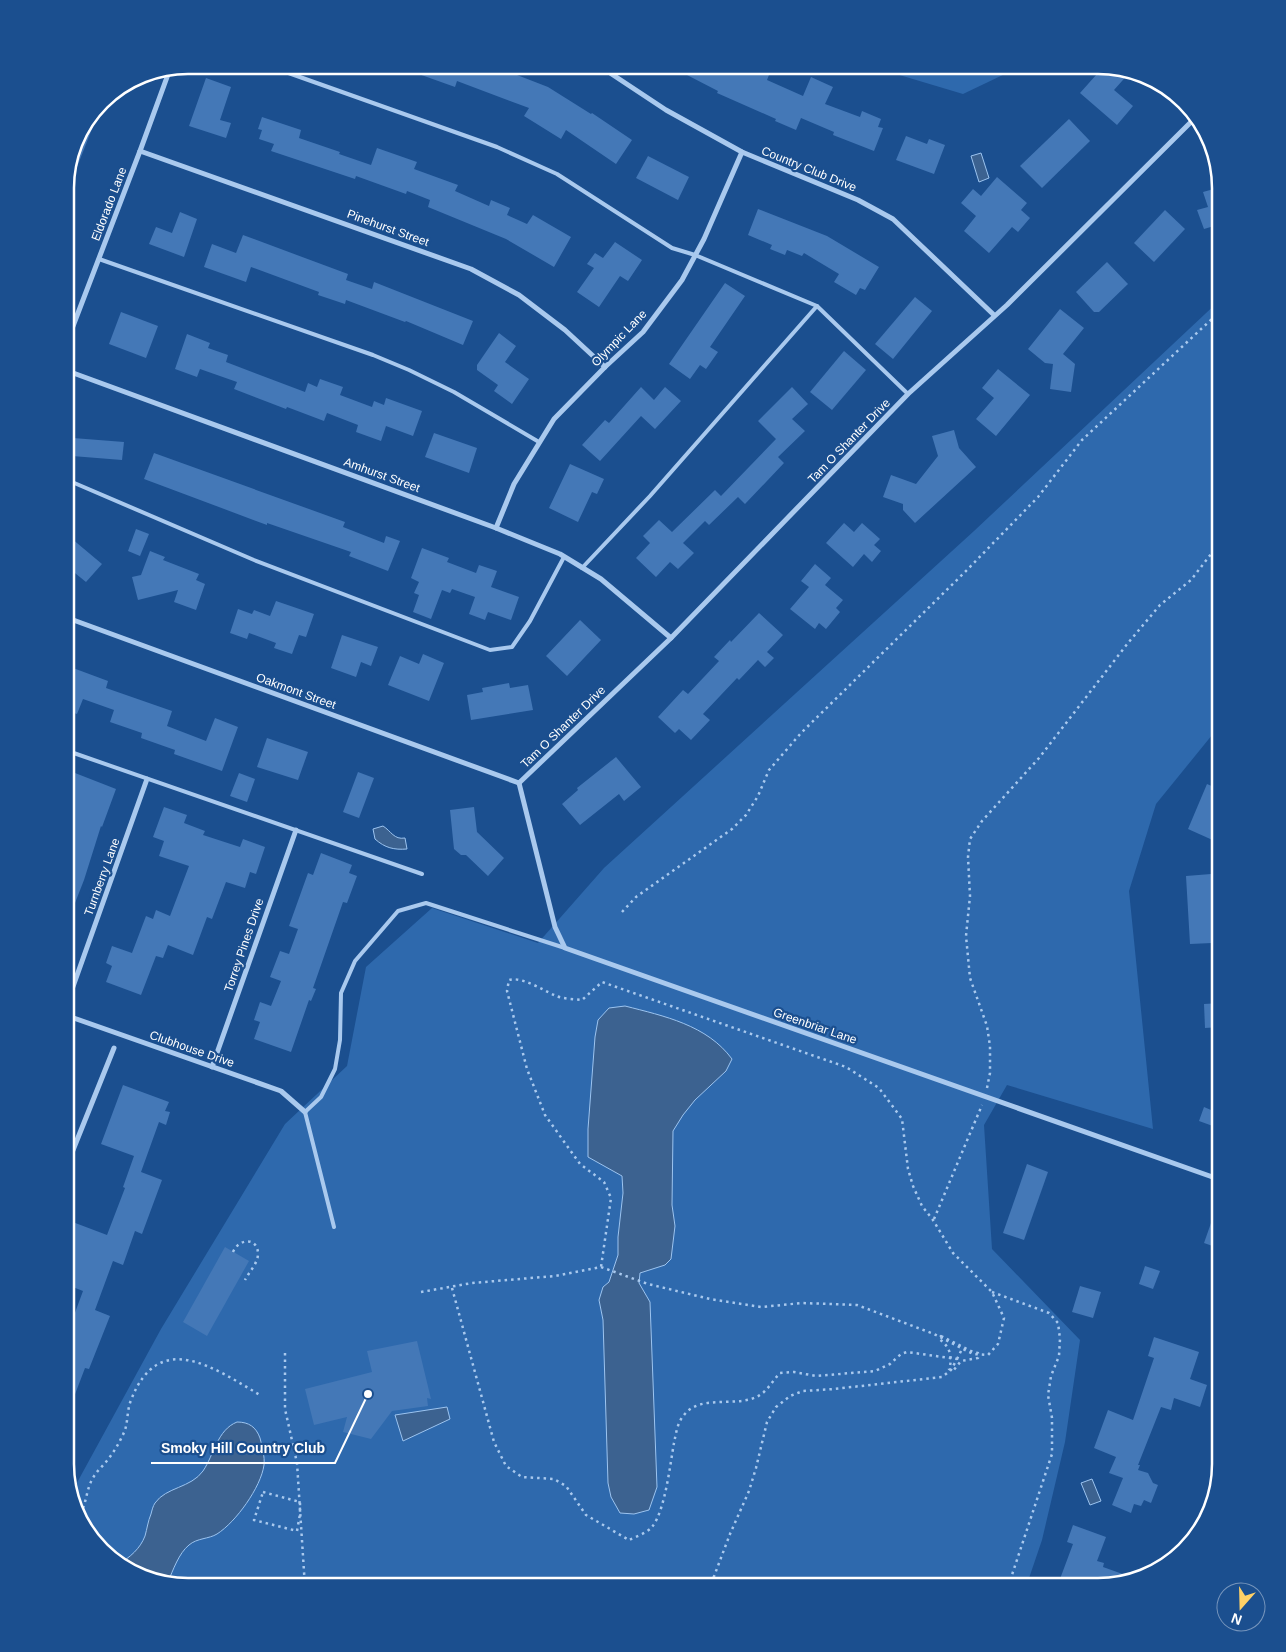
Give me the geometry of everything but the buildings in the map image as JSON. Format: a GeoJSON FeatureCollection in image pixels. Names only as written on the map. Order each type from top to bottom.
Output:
{"type":"FeatureCollection","features":[{"type":"Feature","properties":{"kind":"street","name":"Country Club Drive"},"geometry":{"type":"LineString","coordinates":[[612,74],[666,110],[742,152],[858,200],[893,219],[994,315]]}},
{"type":"Feature","properties":{"kind":"street","name":"Eldorado Lane"},"geometry":{"type":"LineString","coordinates":[[74,324],[168,76]]}},
{"type":"Feature","properties":{"kind":"street","name":"Tam O Shanter Drive"},"geometry":{"type":"LineString","coordinates":[[519,783],[671,638],[908,394],[1007,304],[1191,122]]}},
{"type":"Feature","properties":{"kind":"street","name":"Pinehurst Street"},"geometry":{"type":"LineString","coordinates":[[140,151],[471,269],[518,295],[565,330],[605,367]]}},
{"type":"Feature","properties":{"kind":"street","name":"Olympic Lane"},"geometry":{"type":"LineString","coordinates":[[496,528],[514,484],[554,419],[605,367],[643,332],[682,280],[696,255],[742,152]]}},
{"type":"Feature","properties":{"kind":"street","name":"Amhurst Street"},"geometry":{"type":"LineString","coordinates":[[74,373],[527,539],[564,557],[600,579],[671,638]]}},
{"type":"Feature","properties":{"kind":"street","name":"Oakmont Street"},"geometry":{"type":"LineString","coordinates":[[74,620],[519,783]]}},
{"type":"Feature","properties":{"kind":"street","name":"Turnberry Lane"},"geometry":{"type":"LineString","coordinates":[[74,984],[147,779]]}},
{"type":"Feature","properties":{"kind":"street"},"geometry":{"type":"LineString","coordinates":[[519,783],[556,927],[565,948]]}},
{"type":"Feature","properties":{"kind":"street","name":"Torrey Pines Drive"},"geometry":{"type":"LineString","coordinates":[[212,1067],[296,830]]}},
{"type":"Feature","properties":{"kind":"street","name":"Greenbriar Lane"},"geometry":{"type":"LineString","coordinates":[[565,948],[1212,1177]]}},
{"type":"Feature","properties":{"kind":"street","name":"Clubhouse Drive"},"geometry":{"type":"LineString","coordinates":[[74,1018],[282,1091],[305,1112]]}},
{"type":"Feature","properties":{"kind":"street"},"geometry":{"type":"LineString","coordinates":[[74,1148],[114,1048]]}},
{"type":"Feature","properties":{"kind":"lane"},"geometry":{"type":"LineString","coordinates":[[291,74],[497,147],[558,174],[672,248],[696,255],[817,306],[908,394]]}},
{"type":"Feature","properties":{"kind":"lane"},"geometry":{"type":"LineString","coordinates":[[99,259],[382,358],[454,392],[539,442]]}},
{"type":"Feature","properties":{"kind":"lane"},"geometry":{"type":"LineString","coordinates":[[582,568],[650,496],[817,306]]}},
{"type":"Feature","properties":{"kind":"lane"},"geometry":{"type":"LineString","coordinates":[[74,483],[254,560],[490,650],[512,647],[530,621],[564,557]]}},
{"type":"Feature","properties":{"kind":"lane"},"geometry":{"type":"LineString","coordinates":[[74,753],[422,874]]}},
{"type":"Feature","properties":{"kind":"lane"},"geometry":{"type":"LineString","coordinates":[[334,1227],[305,1112],[322,1096],[335,1069],[340,1040],[341,993],[355,961],[398,910],[426,903],[565,948]]}},
{"type":"Feature","properties":{"kind":"path"},"geometry":{"type":"LineString","coordinates":[[622,912],[636,897],[732,829],[746,815],[758,796],[769,770],[801,733],[966,571],[1038,497],[1082,440],[1212,319]]}},
{"type":"Feature","properties":{"kind":"path"},"geometry":{"type":"LineString","coordinates":[[934,1220],[986,1097],[990,1072],[990,1046],[987,1026],[970,978],[966,936],[970,896],[968,857],[970,839],[982,821],[1038,758],[1160,605],[1191,580],[1212,553]]}},
{"type":"Feature","properties":{"kind":"path"},"geometry":{"type":"LineString","coordinates":[[421,1292],[472,1283],[555,1276],[601,1267],[648,1284],[710,1299],[761,1307],[802,1303],[857,1305],[940,1337],[973,1354],[988,1355],[998,1344],[1004,1318],[992,1292],[953,1253],[934,1220],[922,1206],[908,1169],[902,1119],[879,1088],[846,1067],[602,982],[582,1000],[555,996],[544,989],[514,978],[509,980],[507,991],[527,1069],[545,1115],[580,1164],[604,1182],[611,1198],[601,1267]]}},
{"type":"Feature","properties":{"kind":"path"},"geometry":{"type":"LineString","coordinates":[[233,1252],[240,1243],[245,1241],[251,1242],[258,1251],[257,1260],[245,1280]]}},
{"type":"Feature","properties":{"kind":"path"},"geometry":{"type":"LineString","coordinates":[[452,1288],[494,1442],[506,1466],[522,1477],[554,1479],[566,1486],[586,1516],[628,1540],[651,1528],[663,1502],[676,1432],[684,1414],[691,1409],[711,1403],[748,1400],[759,1396],[768,1389],[780,1373],[794,1372],[816,1376],[875,1371],[890,1364],[901,1354],[907,1352],[958,1359]]}},
{"type":"Feature","properties":{"kind":"path"},"geometry":{"type":"LineString","coordinates":[[992,1292],[1050,1313],[1058,1323],[1060,1339],[1059,1356],[1051,1376],[1048,1395],[1052,1418],[1052,1454],[1011,1578]]}},
{"type":"Feature","properties":{"kind":"path"},"geometry":{"type":"LineString","coordinates":[[940,1337],[952,1340],[973,1352],[978,1352],[978,1354]]}},
{"type":"Feature","properties":{"kind":"path"},"geometry":{"type":"LineString","coordinates":[[940,1337],[939,1339],[948,1347],[951,1359],[950,1369],[952,1370]]}},
{"type":"Feature","properties":{"kind":"path"},"geometry":{"type":"LineString","coordinates":[[952,1370],[963,1349]]}},
{"type":"Feature","properties":{"kind":"path"},"geometry":{"type":"LineString","coordinates":[[285,1353],[285,1409],[297,1463],[304,1578]]}},
{"type":"Feature","properties":{"kind":"path"},"geometry":{"type":"LineString","coordinates":[[713,1578],[749,1491],[768,1422],[776,1407],[790,1396],[802,1391],[834,1390],[942,1377],[953,1371],[961,1361],[978,1358],[978,1354]]}},
{"type":"Feature","properties":{"kind":"path"},"geometry":{"type":"LineString","coordinates":[[82,1507],[92,1479],[119,1443],[127,1424],[130,1401],[140,1382],[154,1367],[178,1358],[192,1360],[226,1374],[260,1395]]}},
{"type":"Feature","properties":{"kind":"path"},"geometry":{"type":"LineString","coordinates":[[300,1502],[263,1492],[254,1520],[297,1531],[300,1514]]}},
{"type":"Feature","properties":{"kind":"shaded area"},"geometry":{"type":"Polygon","coordinates":[[[896,74],[1005,74],[963,94],[896,74]]]}},
{"type":"Feature","properties":{"kind":"shaded area"},"geometry":{"type":"Polygon","coordinates":[[[981,153],[989,178],[979,182],[971,156],[981,153]]]}},
{"type":"Feature","properties":{"kind":"shaded area"},"geometry":{"type":"Polygon","coordinates":[[[1212,307],[1212,735],[1156,804],[1129,891],[1153,1129],[1007,1085],[984,1125],[992,1249],[1080,1340],[1065,1442],[1042,1540],[1029,1578],[180,1578],[165,1576],[137,1567],[113,1550],[93,1528],[85,1515],[76,1485],[161,1329],[285,1124],[347,1066],[366,967],[432,908],[538,943],[604,868],[974,531],[1212,307]]]}},
{"type":"Feature","properties":{"kind":"shaded area"},"geometry":{"type":"Polygon","coordinates":[[[383,826],[398,838],[405,838],[407,849],[390,848],[375,839],[373,829],[383,826]]]}},
{"type":"Feature","properties":{"kind":"shaded area"},"geometry":{"type":"Polygon","coordinates":[[[625,1006],[669,1018],[697,1030],[722,1047],[732,1059],[726,1071],[695,1100],[673,1131],[672,1205],[675,1226],[671,1259],[665,1265],[640,1273],[639,1283],[650,1302],[657,1487],[649,1510],[634,1514],[620,1513],[611,1497],[608,1483],[603,1320],[599,1300],[603,1287],[609,1282],[618,1255],[623,1193],[622,1176],[588,1157],[588,1129],[598,1020],[609,1008],[625,1006]]]}},
{"type":"Feature","properties":{"kind":"shaded area"},"geometry":{"type":"Polygon","coordinates":[[[447,1407],[450,1419],[403,1441],[395,1415],[447,1407]]]}},
{"type":"Feature","properties":{"kind":"shaded area"},"geometry":{"type":"Polygon","coordinates":[[[237,1422],[252,1426],[260,1438],[264,1455],[262,1474],[247,1503],[232,1521],[217,1534],[196,1541],[185,1548],[170,1577],[137,1567],[126,1560],[143,1541],[155,1503],[165,1494],[198,1477],[207,1465],[220,1437],[230,1426],[237,1422]]]}},
{"type":"Feature","properties":{"kind":"shaded area"},"geometry":{"type":"Polygon","coordinates":[[[1092,1479],[1101,1501],[1090,1505],[1081,1483],[1092,1479]]]}},
{"type":"Feature","properties":{"kind":"place","name":"Smoky Hill Country Club"},"geometry":{"type":"Point","coordinates":[368,1394]}}]}
